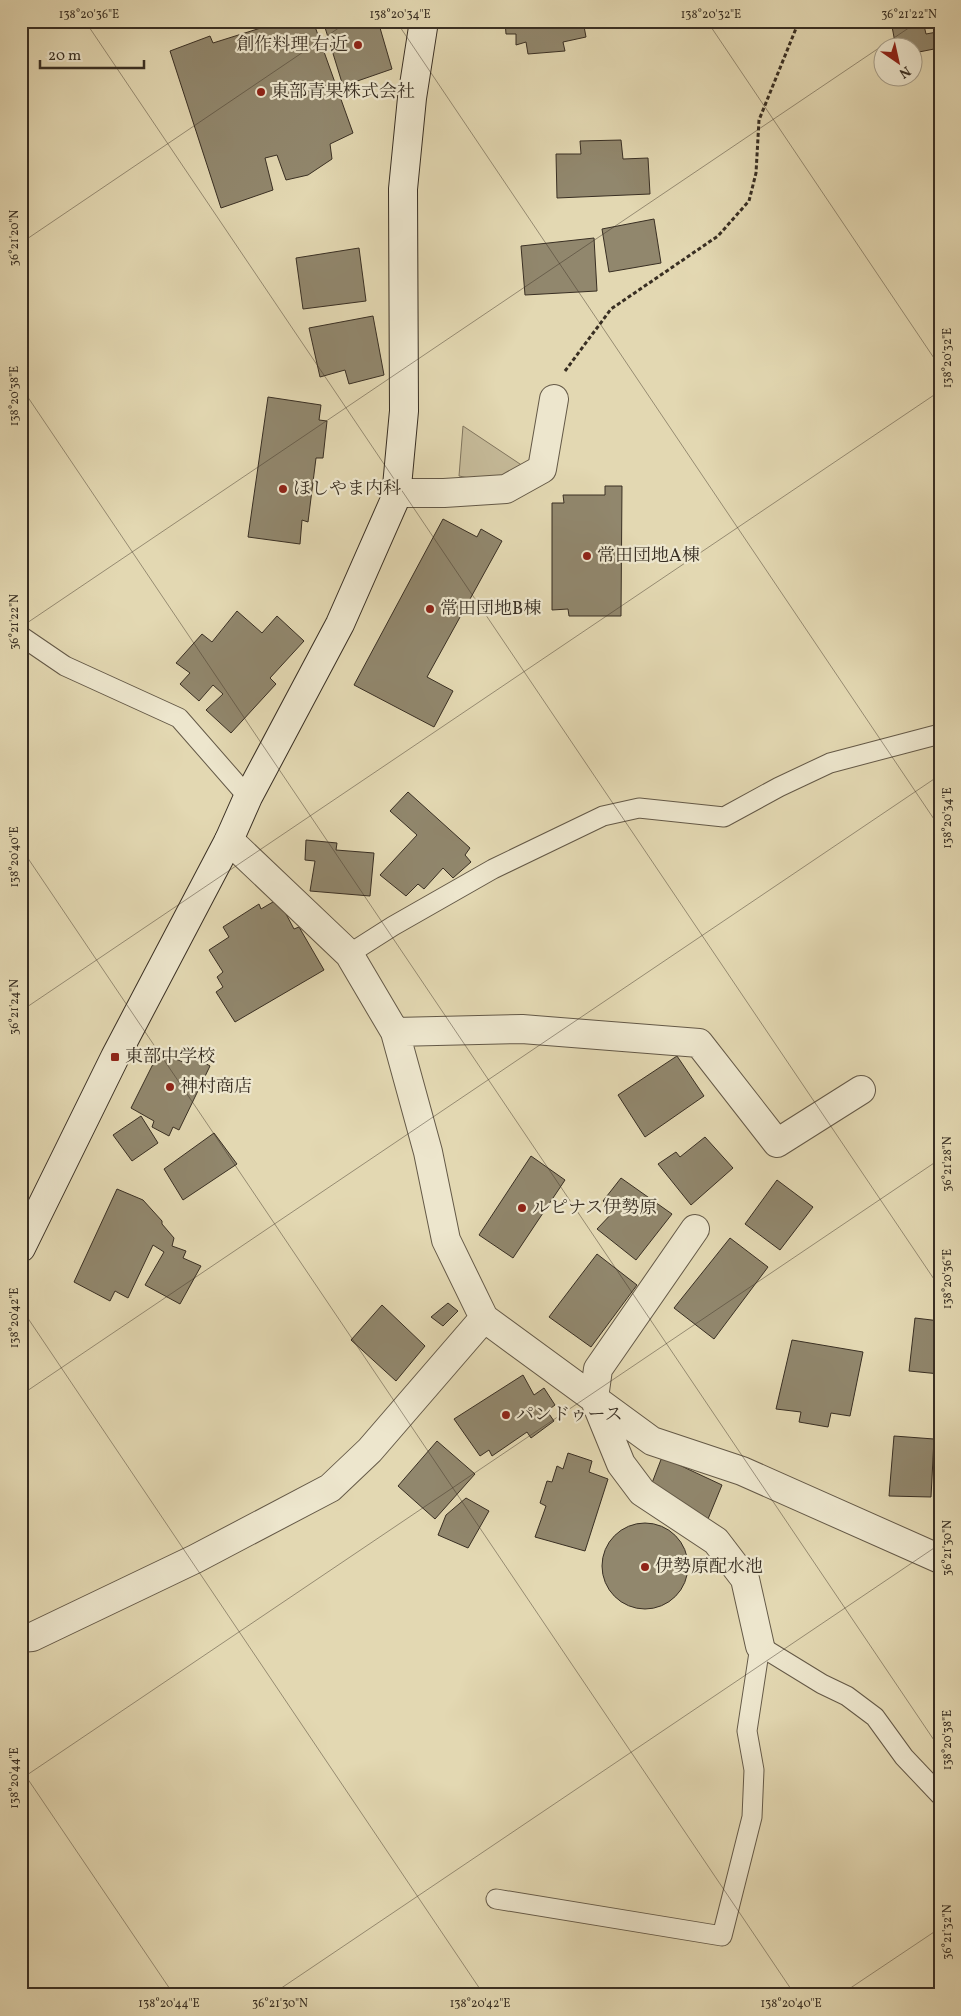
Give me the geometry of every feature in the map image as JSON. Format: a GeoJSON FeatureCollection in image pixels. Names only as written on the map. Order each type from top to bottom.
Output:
{"type":"FeatureCollection","features":[{"type":"Feature","properties":{"kind":"street"},"geometry":{"type":"LineString","coordinates":[[21,1248],[115,1057],[230,840],[248,797],[340,624],[396,493],[404,411],[403,189],[412,98],[424,21]]}},
{"type":"Feature","properties":{"kind":"street"},"geometry":{"type":"LineString","coordinates":[[396,493],[444,493],[506,488],[542,469],[554,399]]}},
{"type":"Feature","properties":{"kind":"street"},"geometry":{"type":"LineString","coordinates":[[230,840],[349,954],[395,1032],[428,1152],[446,1240],[484,1318],[652,1441],[742,1471],[940,1559]]}},
{"type":"Feature","properties":{"kind":"street"},"geometry":{"type":"LineString","coordinates":[[395,1032],[522,1029],[699,1043],[777,1142],[861,1090]]}},
{"type":"Feature","properties":{"kind":"street"},"geometry":{"type":"LineString","coordinates":[[695,1229],[598,1368],[594,1398],[621,1464],[642,1492],[716,1541],[745,1579],[760,1646]]}},
{"type":"Feature","properties":{"kind":"street"},"geometry":{"type":"LineString","coordinates":[[21,1638],[32,1637],[194,1558],[330,1488],[370,1450],[484,1318]]}},
{"type":"Feature","properties":{"kind":"lane"},"geometry":{"type":"LineString","coordinates":[[21,636],[66,666],[179,718],[248,797]]}},
{"type":"Feature","properties":{"kind":"lane"},"geometry":{"type":"LineString","coordinates":[[349,954],[393,926],[492,869],[603,816],[639,808],[724,817],[779,786],[830,763],[940,734]]}},
{"type":"Feature","properties":{"kind":"lane"},"geometry":{"type":"LineString","coordinates":[[496,1899],[722,1936],[752,1817],[754,1770],[747,1732],[760,1646],[822,1684],[846,1696],[875,1717],[904,1757],[940,1795]]}},
{"type":"Feature","properties":{"kind":"path"},"geometry":{"type":"LineString","coordinates":[[554,399],[560,377],[611,309],[718,236],[749,202],[756,173],[759,120],[799,21]]}},
{"type":"Feature","properties":{"kind":"shaded area"},"geometry":{"type":"Polygon","coordinates":[[[463,426],[523,466],[506,476],[492,480],[459,476],[463,426]]]}},
{"type":"Feature","properties":{"kind":"building","name":"東部青果株式会社"},"geometry":{"type":"Polygon","coordinates":[[[283,21],[313,21],[353,133],[330,144],[332,159],[308,175],[286,180],[277,155],[265,158],[273,190],[221,208],[170,51],[210,36],[213,43],[283,21]]]}},
{"type":"Feature","properties":{"kind":"building","name":"創作料理 右近"},"geometry":{"type":"Polygon","coordinates":[[[323,21],[378,21],[392,69],[343,86],[323,21]]]}},
{"type":"Feature","properties":{"kind":"building"},"geometry":{"type":"Polygon","coordinates":[[[505,21],[583,21],[586,37],[563,42],[565,51],[528,54],[526,42],[516,45],[516,34],[506,34],[505,21]]]}},
{"type":"Feature","properties":{"kind":"building"},"geometry":{"type":"Polygon","coordinates":[[[891,21],[923,21],[926,34],[937,32],[939,48],[924,51],[924,38],[894,38],[891,21]]]}},
{"type":"Feature","properties":{"kind":"building"},"geometry":{"type":"Polygon","coordinates":[[[621,140],[623,159],[648,158],[650,194],[557,198],[556,154],[581,154],[580,141],[621,140]]]}},
{"type":"Feature","properties":{"kind":"building"},"geometry":{"type":"Polygon","coordinates":[[[654,219],[661,263],[609,272],[602,229],[654,219]]]}},
{"type":"Feature","properties":{"kind":"building"},"geometry":{"type":"Polygon","coordinates":[[[594,238],[597,291],[525,295],[521,246],[594,238]]]}},
{"type":"Feature","properties":{"kind":"building"},"geometry":{"type":"Polygon","coordinates":[[[359,248],[366,301],[303,309],[296,258],[359,248]]]}},
{"type":"Feature","properties":{"kind":"building"},"geometry":{"type":"Polygon","coordinates":[[[373,316],[384,375],[349,384],[345,370],[320,377],[309,328],[373,316]]]}},
{"type":"Feature","properties":{"kind":"building","name":"ほしやま内科"},"geometry":{"type":"Polygon","coordinates":[[[268,397],[321,405],[319,420],[327,421],[323,458],[316,458],[308,522],[302,520],[300,544],[248,537],[268,397]]]}},
{"type":"Feature","properties":{"kind":"building","name":"常田団地A棟"},"geometry":{"type":"Polygon","coordinates":[[[605,486],[622,486],[621,616],[569,616],[568,609],[552,610],[552,503],[564,503],[563,495],[605,495],[605,486]]]}},
{"type":"Feature","properties":{"kind":"building","name":"常田団地B棟"},"geometry":{"type":"Polygon","coordinates":[[[443,519],[477,537],[481,529],[502,541],[427,677],[453,691],[434,727],[354,685],[443,519]]]}},
{"type":"Feature","properties":{"kind":"building"},"geometry":{"type":"Polygon","coordinates":[[[237,611],[262,633],[277,616],[304,641],[270,678],[276,684],[231,733],[206,710],[223,694],[213,685],[199,701],[180,684],[190,673],[176,663],[202,634],[212,642],[237,611]]]}},
{"type":"Feature","properties":{"kind":"building"},"geometry":{"type":"Polygon","coordinates":[[[408,792],[470,848],[465,855],[471,862],[453,878],[443,868],[424,889],[418,884],[406,896],[380,875],[417,835],[390,811],[408,792]]]}},
{"type":"Feature","properties":{"kind":"building"},"geometry":{"type":"Polygon","coordinates":[[[306,840],[337,843],[336,850],[374,853],[370,896],[310,891],[315,861],[305,860],[306,840]]]}},
{"type":"Feature","properties":{"kind":"building"},"geometry":{"type":"Polygon","coordinates":[[[278,899],[294,929],[299,927],[324,970],[235,1022],[216,992],[223,987],[217,977],[223,972],[209,950],[229,937],[223,927],[259,904],[261,909],[278,899]]]}},
{"type":"Feature","properties":{"kind":"building","name":"神村商店"},"geometry":{"type":"Polygon","coordinates":[[[159,1052],[183,1062],[187,1053],[210,1066],[179,1130],[173,1127],[169,1136],[152,1127],[154,1121],[131,1108],[159,1052]]]}},
{"type":"Feature","properties":{"kind":"building"},"geometry":{"type":"Polygon","coordinates":[[[677,1056],[704,1096],[645,1137],[618,1095],[677,1056]]]}},
{"type":"Feature","properties":{"kind":"building"},"geometry":{"type":"Polygon","coordinates":[[[141,1116],[158,1143],[132,1161],[113,1135],[141,1116]]]}},
{"type":"Feature","properties":{"kind":"building"},"geometry":{"type":"Polygon","coordinates":[[[214,1133],[237,1164],[183,1200],[164,1169],[214,1133]]]}},
{"type":"Feature","properties":{"kind":"building"},"geometry":{"type":"Polygon","coordinates":[[[705,1137],[733,1168],[691,1205],[658,1164],[676,1152],[680,1157],[705,1137]]]}},
{"type":"Feature","properties":{"kind":"building","name":"ルピナス伊勢原"},"geometry":{"type":"Polygon","coordinates":[[[531,1156],[565,1180],[513,1258],[479,1235],[531,1156]]]}},
{"type":"Feature","properties":{"kind":"building"},"geometry":{"type":"Polygon","coordinates":[[[621,1178],[672,1214],[636,1260],[597,1229],[615,1210],[603,1201],[621,1178]]]}},
{"type":"Feature","properties":{"kind":"building"},"geometry":{"type":"Polygon","coordinates":[[[777,1180],[813,1207],[780,1250],[745,1224],[777,1180]]]}},
{"type":"Feature","properties":{"kind":"building"},"geometry":{"type":"Polygon","coordinates":[[[117,1189],[143,1200],[174,1238],[172,1246],[186,1251],[183,1258],[201,1266],[180,1304],[145,1285],[164,1252],[153,1245],[128,1298],[115,1291],[110,1301],[74,1282],[117,1189]]]}},
{"type":"Feature","properties":{"kind":"building"},"geometry":{"type":"Polygon","coordinates":[[[730,1238],[768,1267],[714,1339],[674,1308],[730,1238]]]}},
{"type":"Feature","properties":{"kind":"building"},"geometry":{"type":"Polygon","coordinates":[[[597,1254],[637,1285],[591,1347],[549,1317],[597,1254]]]}},
{"type":"Feature","properties":{"kind":"building"},"geometry":{"type":"Polygon","coordinates":[[[448,1303],[458,1311],[443,1326],[431,1317],[448,1303]]]}},
{"type":"Feature","properties":{"kind":"building"},"geometry":{"type":"Polygon","coordinates":[[[382,1305],[425,1346],[396,1381],[351,1340],[382,1305]]]}},
{"type":"Feature","properties":{"kind":"building"},"geometry":{"type":"Polygon","coordinates":[[[915,1318],[940,1321],[940,1374],[909,1371],[915,1318]]]}},
{"type":"Feature","properties":{"kind":"building"},"geometry":{"type":"Polygon","coordinates":[[[792,1340],[863,1352],[850,1416],[831,1413],[828,1427],[799,1422],[801,1412],[776,1409],[792,1340]]]}},
{"type":"Feature","properties":{"kind":"building","name":"パンドゥース"},"geometry":{"type":"Polygon","coordinates":[[[523,1375],[534,1395],[544,1388],[555,1405],[547,1411],[554,1421],[531,1438],[527,1432],[492,1456],[489,1450],[480,1456],[454,1419],[523,1375]]]}},
{"type":"Feature","properties":{"kind":"building"},"geometry":{"type":"Polygon","coordinates":[[[894,1436],[934,1439],[931,1497],[889,1496],[894,1436]]]}},
{"type":"Feature","properties":{"kind":"building"},"geometry":{"type":"Polygon","coordinates":[[[437,1441],[475,1474],[435,1519],[398,1486],[437,1441]]]}},
{"type":"Feature","properties":{"kind":"building"},"geometry":{"type":"Polygon","coordinates":[[[568,1453],[592,1461],[589,1472],[608,1479],[585,1551],[535,1537],[546,1506],[540,1503],[547,1481],[552,1482],[557,1466],[563,1469],[568,1453]]]}},
{"type":"Feature","properties":{"kind":"building"},"geometry":{"type":"Polygon","coordinates":[[[662,1457],[722,1485],[708,1519],[652,1483],[662,1457]]]}},
{"type":"Feature","properties":{"kind":"building"},"geometry":{"type":"Polygon","coordinates":[[[466,1498],[489,1511],[468,1548],[438,1535],[446,1515],[466,1498]]]}},
{"type":"Feature","properties":{"kind":"building","name":"伊勢原配水池"},"geometry":{"type":"Polygon","coordinates":[[[645,1523],[661,1527],[675,1536],[684,1550],[688,1566],[684,1582],[675,1596],[661,1605],[645,1609],[629,1605],[615,1596],[606,1582],[602,1566],[606,1550],[615,1536],[629,1527],[645,1523]]]}},
{"type":"Feature","properties":{"kind":"place","name":"創作料理 右近"},"geometry":{"type":"Point","coordinates":[358,45]}},
{"type":"Feature","properties":{"kind":"place","name":"東部青果株式会社"},"geometry":{"type":"Point","coordinates":[261,92]}},
{"type":"Feature","properties":{"kind":"place","name":"ほしやま内科"},"geometry":{"type":"Point","coordinates":[283,489]}},
{"type":"Feature","properties":{"kind":"place","name":"常田団地A棟"},"geometry":{"type":"Point","coordinates":[587,556]}},
{"type":"Feature","properties":{"kind":"place","name":"常田団地B棟"},"geometry":{"type":"Point","coordinates":[430,609]}},
{"type":"Feature","properties":{"kind":"place","name":"東部中学校"},"geometry":{"type":"Point","coordinates":[115,1057]}},
{"type":"Feature","properties":{"kind":"place","name":"神村商店"},"geometry":{"type":"Point","coordinates":[170,1087]}},
{"type":"Feature","properties":{"kind":"place","name":"ルピナス伊勢原"},"geometry":{"type":"Point","coordinates":[522,1208]}},
{"type":"Feature","properties":{"kind":"place","name":"パンドゥース"},"geometry":{"type":"Point","coordinates":[506,1415]}},
{"type":"Feature","properties":{"kind":"place","name":"伊勢原配水池"},"geometry":{"type":"Point","coordinates":[645,1567]}}]}
